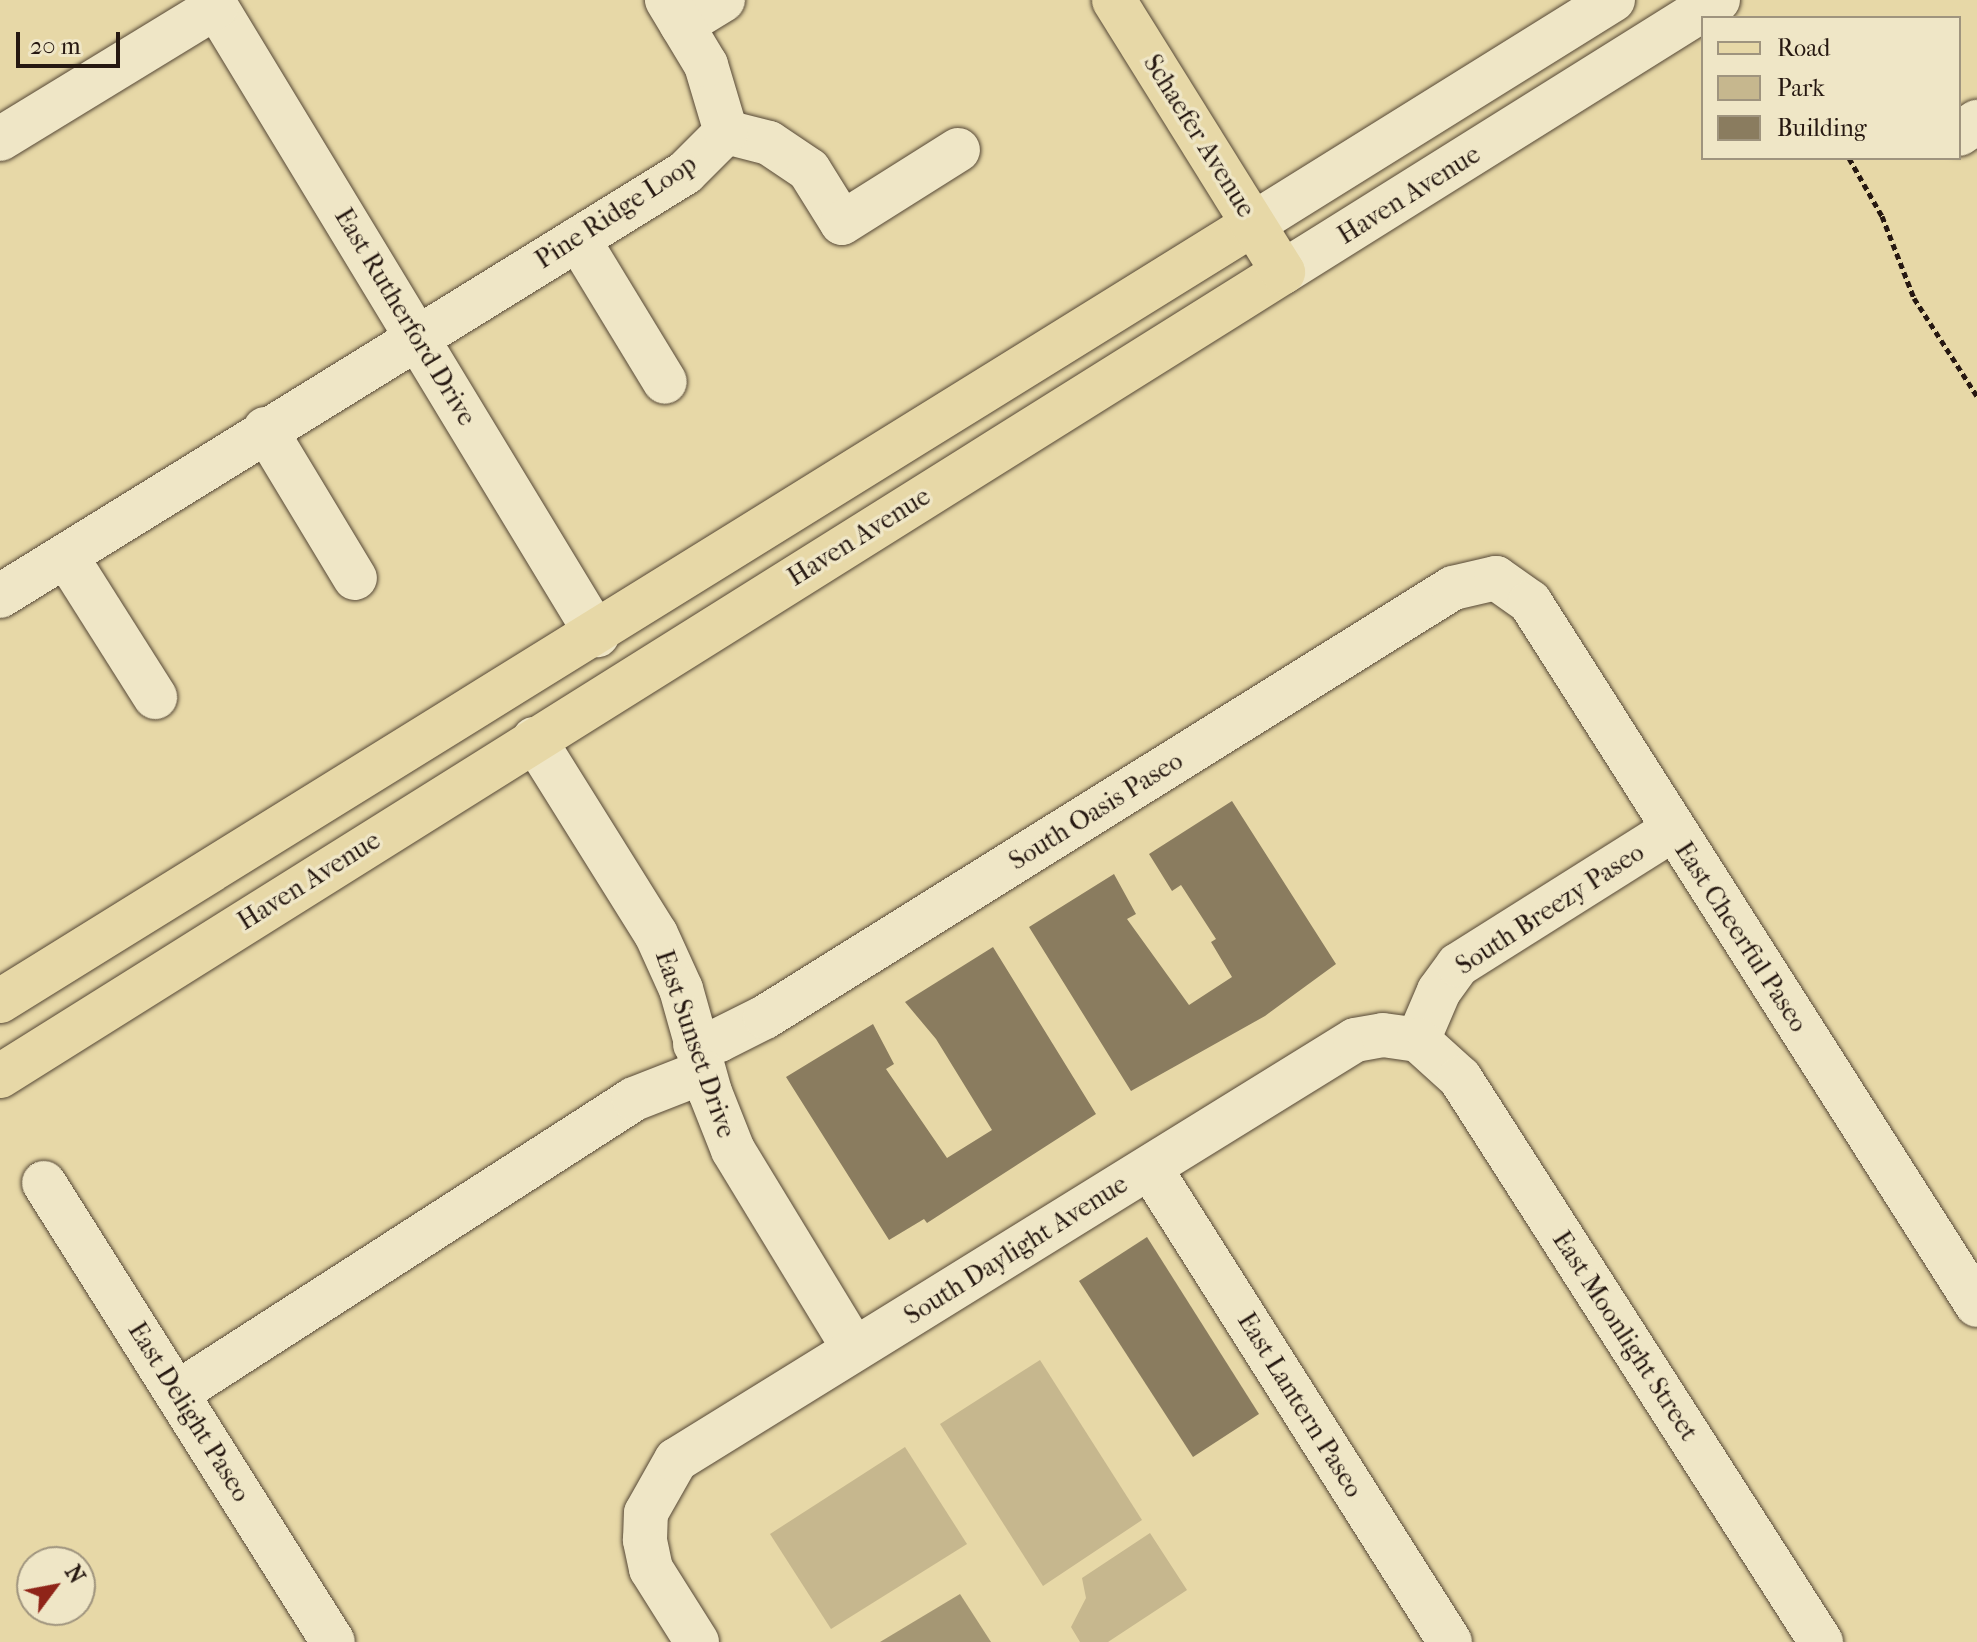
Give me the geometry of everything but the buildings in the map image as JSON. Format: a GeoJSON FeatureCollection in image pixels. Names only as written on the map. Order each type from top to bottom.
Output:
{"type":"FeatureCollection","features":[{"type":"Feature","properties":{"kind":"main road","name":"Schaefer Avenue"},"geometry":{"type":"LineString","coordinates":[[1114,0],[1283,272]]}},
{"type":"Feature","properties":{"kind":"main road"},"geometry":{"type":"LineString","coordinates":[[0,1001],[597,635],[1253,224]]}},
{"type":"Feature","properties":{"kind":"main road","name":"Haven Avenue"},"geometry":{"type":"LineString","coordinates":[[0,1076],[1283,272]]}},
{"type":"Feature","properties":{"kind":"street"},"geometry":{"type":"LineString","coordinates":[[723,0],[674,13],[706,65],[726,132],[769,143],[809,170],[842,223],[958,150]]}},
{"type":"Feature","properties":{"kind":"street"},"geometry":{"type":"LineString","coordinates":[[1253,224],[1613,0]]}},
{"type":"Feature","properties":{"kind":"street","name":"Haven Avenue"},"geometry":{"type":"LineString","coordinates":[[1283,272],[1718,0]]}},
{"type":"Feature","properties":{"kind":"street"},"geometry":{"type":"LineString","coordinates":[[0,139],[214,3]]}},
{"type":"Feature","properties":{"kind":"street","name":"East Rutherford Drive"},"geometry":{"type":"LineString","coordinates":[[214,3],[597,635]]}},
{"type":"Feature","properties":{"kind":"street","name":"Pine Ridge Loop"},"geometry":{"type":"LineString","coordinates":[[0,596],[265,429],[685,173],[726,132]]}},
{"type":"Feature","properties":{"kind":"street"},"geometry":{"type":"LineString","coordinates":[[578,239],[665,382]]}},
{"type":"Feature","properties":{"kind":"street"},"geometry":{"type":"LineString","coordinates":[[265,429],[355,578]]}},
{"type":"Feature","properties":{"kind":"street"},"geometry":{"type":"LineString","coordinates":[[66,556],[155,697]]}},
{"type":"Feature","properties":{"kind":"street","name":"East Cheerful Paseo"},"geometry":{"type":"LineString","coordinates":[[1496,578],[1530,602],[1672,830],[1977,1305]]}},
{"type":"Feature","properties":{"kind":"street","name":"South Oasis Paseo"},"geometry":{"type":"LineString","coordinates":[[177,1393],[699,1058],[719,1040],[765,1017],[1453,588],[1496,578]]}},
{"type":"Feature","properties":{"kind":"street","name":"East Sunset Drive"},"geometry":{"type":"LineString","coordinates":[[534,739],[656,934],[681,989],[699,1058],[733,1150],[854,1349]]}},
{"type":"Feature","properties":{"kind":"street","name":"South Breezy Paseo"},"geometry":{"type":"LineString","coordinates":[[1418,1040],[1439,991],[1458,965],[1672,830]]}},
{"type":"Feature","properties":{"kind":"street","name":"South Daylight Avenue"},"geometry":{"type":"LineString","coordinates":[[697,1642],[651,1569],[646,1513],[676,1460],[1355,1040],[1383,1035],[1418,1040]]}},
{"type":"Feature","properties":{"kind":"street","name":"East Moonlight Street"},"geometry":{"type":"LineString","coordinates":[[1418,1040],[1460,1078],[1821,1642]]}},
{"type":"Feature","properties":{"kind":"street","name":"East Lantern Paseo"},"geometry":{"type":"LineString","coordinates":[[1150,1168],[1450,1642]]}},
{"type":"Feature","properties":{"kind":"street","name":"East Delight Paseo"},"geometry":{"type":"LineString","coordinates":[[44,1183],[333,1642]]}},
{"type":"Feature","properties":{"kind":"path"},"geometry":{"type":"LineString","coordinates":[[1850,160],[1882,216],[1914,298],[1977,396]]}},
{"type":"Feature","properties":{"kind":"green space"},"geometry":{"type":"Polygon","coordinates":[[[1040,1360],[1142,1520],[1043,1586],[940,1424],[1040,1360]]]}},
{"type":"Feature","properties":{"kind":"green space"},"geometry":{"type":"Polygon","coordinates":[[[905,1447],[967,1544],[831,1629],[770,1534],[905,1447]]]}},
{"type":"Feature","properties":{"kind":"green space"},"geometry":{"type":"Polygon","coordinates":[[[1150,1533],[1187,1590],[1108,1642],[1080,1642],[1071,1627],[1086,1598],[1082,1578],[1150,1533]]]}},
{"type":"Feature","properties":{"kind":"shaded area"},"geometry":{"type":"Polygon","coordinates":[[[960,1594],[991,1642],[880,1642],[960,1594]]]}}]}
